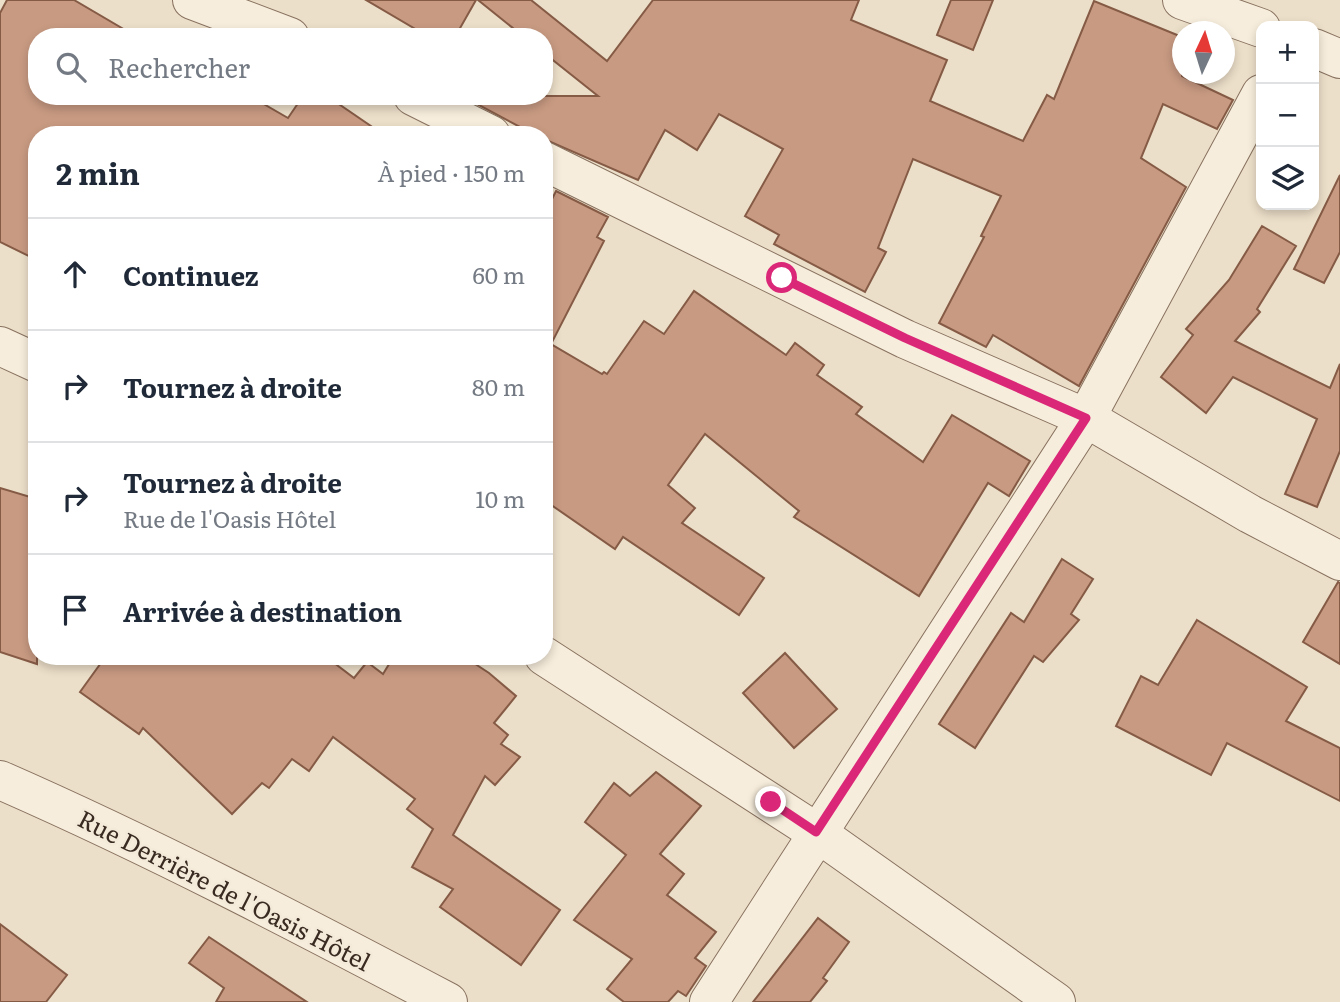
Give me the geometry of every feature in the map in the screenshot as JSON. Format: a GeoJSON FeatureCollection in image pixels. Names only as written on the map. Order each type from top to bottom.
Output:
{"type":"FeatureCollection","features":[{"type":"Feature","properties":{"kind":"street"},"geometry":{"type":"LineString","coordinates":[[192,0],[266,28]]}},
{"type":"Feature","properties":{"kind":"street"},"geometry":{"type":"LineString","coordinates":[[1182,0],[1256,26]]}},
{"type":"Feature","properties":{"kind":"street"},"geometry":{"type":"LineString","coordinates":[[1319,50],[1340,59]]}},
{"type":"Feature","properties":{"kind":"street"},"geometry":{"type":"LineString","coordinates":[[709,1002],[816,832],[1086,418],[1256,103]]}},
{"type":"Feature","properties":{"kind":"street"},"geometry":{"type":"LineString","coordinates":[[431,105],[473,126]]}},
{"type":"Feature","properties":{"kind":"street"},"geometry":{"type":"LineString","coordinates":[[553,165],[905,338],[1086,418],[1250,514],[1340,561]]}},
{"type":"Feature","properties":{"kind":"street"},"geometry":{"type":"LineString","coordinates":[[0,346],[28,359]]}},
{"type":"Feature","properties":{"kind":"street"},"geometry":{"type":"LineString","coordinates":[[553,662],[816,832],[1056,1002]]}},
{"type":"Feature","properties":{"kind":"street","name":"Rue Derrière de l'Oasis Hôtel"},"geometry":{"type":"LineString","coordinates":[[0,780],[237,891],[448,1002]]}},
{"type":"Feature","properties":{"kind":"building"},"geometry":{"type":"Polygon","coordinates":[[[7,0],[74,0],[122,28],[28,28],[28,105],[266,105],[288,118],[297,105],[340,105],[371,126],[28,126],[28,256],[0,242],[0,13],[7,0]]]}},
{"type":"Feature","properties":{"kind":"building"},"geometry":{"type":"Polygon","coordinates":[[[366,0],[476,0],[460,28],[414,28],[366,0]]]}},
{"type":"Feature","properties":{"kind":"building"},"geometry":{"type":"Polygon","coordinates":[[[478,0],[531,0],[607,61],[653,0],[859,0],[851,20],[947,60],[930,101],[1023,141],[1047,95],[1054,99],[1094,1],[1172,33],[1172,84],[1199,84],[1233,100],[1217,129],[1163,104],[1141,158],[1186,187],[1079,386],[993,335],[986,347],[939,323],[984,237],[981,236],[1001,196],[913,159],[878,248],[886,252],[865,292],[774,244],[779,235],[745,216],[783,149],[719,114],[697,150],[665,130],[638,180],[553,143],[553,126],[518,126],[479,105],[553,105],[553,96],[598,96],[553,60],[553,28],[513,28],[478,0]]]}},
{"type":"Feature","properties":{"kind":"building"},"geometry":{"type":"Polygon","coordinates":[[[951,0],[993,0],[973,50],[937,35],[951,0]]]}},
{"type":"Feature","properties":{"kind":"building"},"geometry":{"type":"Polygon","coordinates":[[[1340,175],[1340,252],[1324,283],[1294,269],[1340,175]]]}},
{"type":"Feature","properties":{"kind":"building"},"geometry":{"type":"Polygon","coordinates":[[[556,191],[608,217],[597,237],[604,241],[553,340],[553,197],[556,191]]]}},
{"type":"Feature","properties":{"kind":"building"},"geometry":{"type":"Polygon","coordinates":[[[1262,226],[1296,246],[1257,309],[1260,312],[1235,341],[1330,388],[1340,364],[1340,451],[1317,507],[1285,494],[1317,419],[1233,377],[1206,413],[1161,377],[1193,335],[1186,329],[1229,280],[1262,226]]]}},
{"type":"Feature","properties":{"kind":"building"},"geometry":{"type":"Polygon","coordinates":[[[694,291],[786,355],[795,343],[824,365],[817,375],[862,407],[856,414],[923,462],[952,415],[1030,461],[1009,496],[988,483],[919,596],[794,517],[799,511],[705,434],[668,485],[695,508],[682,523],[764,578],[739,615],[623,537],[615,549],[553,506],[553,345],[602,374],[607,374],[644,321],[664,334],[694,291]]]}},
{"type":"Feature","properties":{"kind":"building"},"geometry":{"type":"Polygon","coordinates":[[[0,488],[28,496],[28,661],[0,652],[0,488]]]}},
{"type":"Feature","properties":{"kind":"building"},"geometry":{"type":"Polygon","coordinates":[[[1062,559],[1093,579],[1071,614],[1079,620],[1043,662],[1034,656],[975,748],[939,724],[1011,613],[1024,622],[1062,559]]]}},
{"type":"Feature","properties":{"kind":"building"},"geometry":{"type":"Polygon","coordinates":[[[1338,582],[1340,583],[1340,664],[1303,642],[1338,582]]]}},
{"type":"Feature","properties":{"kind":"building"},"geometry":{"type":"Polygon","coordinates":[[[1197,620],[1307,687],[1286,721],[1340,748],[1340,801],[1227,743],[1211,775],[1116,726],[1141,676],[1158,685],[1197,620]]]}},
{"type":"Feature","properties":{"kind":"building"},"geometry":{"type":"Polygon","coordinates":[[[785,653],[837,709],[794,748],[743,693],[785,653]]]}},
{"type":"Feature","properties":{"kind":"building"},"geometry":{"type":"Polygon","coordinates":[[[100,665],[337,665],[354,678],[365,665],[371,665],[383,674],[388,665],[477,665],[516,696],[494,723],[508,735],[501,744],[520,757],[495,785],[485,776],[453,835],[560,910],[521,965],[440,907],[453,889],[412,867],[433,829],[407,809],[415,799],[333,737],[309,771],[292,759],[269,788],[262,783],[232,814],[143,728],[139,734],[80,692],[100,665]]]}},
{"type":"Feature","properties":{"kind":"building"},"geometry":{"type":"Polygon","coordinates":[[[656,772],[701,806],[660,854],[684,874],[667,895],[716,932],[695,958],[706,966],[686,996],[678,991],[668,1002],[624,1002],[607,989],[632,959],[574,920],[626,855],[585,822],[614,783],[630,796],[656,772]]]}},
{"type":"Feature","properties":{"kind":"building"},"geometry":{"type":"Polygon","coordinates":[[[818,918],[849,942],[823,978],[827,981],[810,1002],[753,1002],[818,918]]]}},
{"type":"Feature","properties":{"kind":"building"},"geometry":{"type":"Polygon","coordinates":[[[0,924],[67,975],[46,1002],[0,1002],[0,924]]]}},
{"type":"Feature","properties":{"kind":"building"},"geometry":{"type":"Polygon","coordinates":[[[209,937],[307,1002],[216,1002],[224,988],[189,963],[209,937]]]}},
{"type":"Feature","properties":{"kind":"route"},"geometry":{"type":"LineString","coordinates":[[771,802],[816,832],[1086,418],[905,338],[782,278]]}}]}
